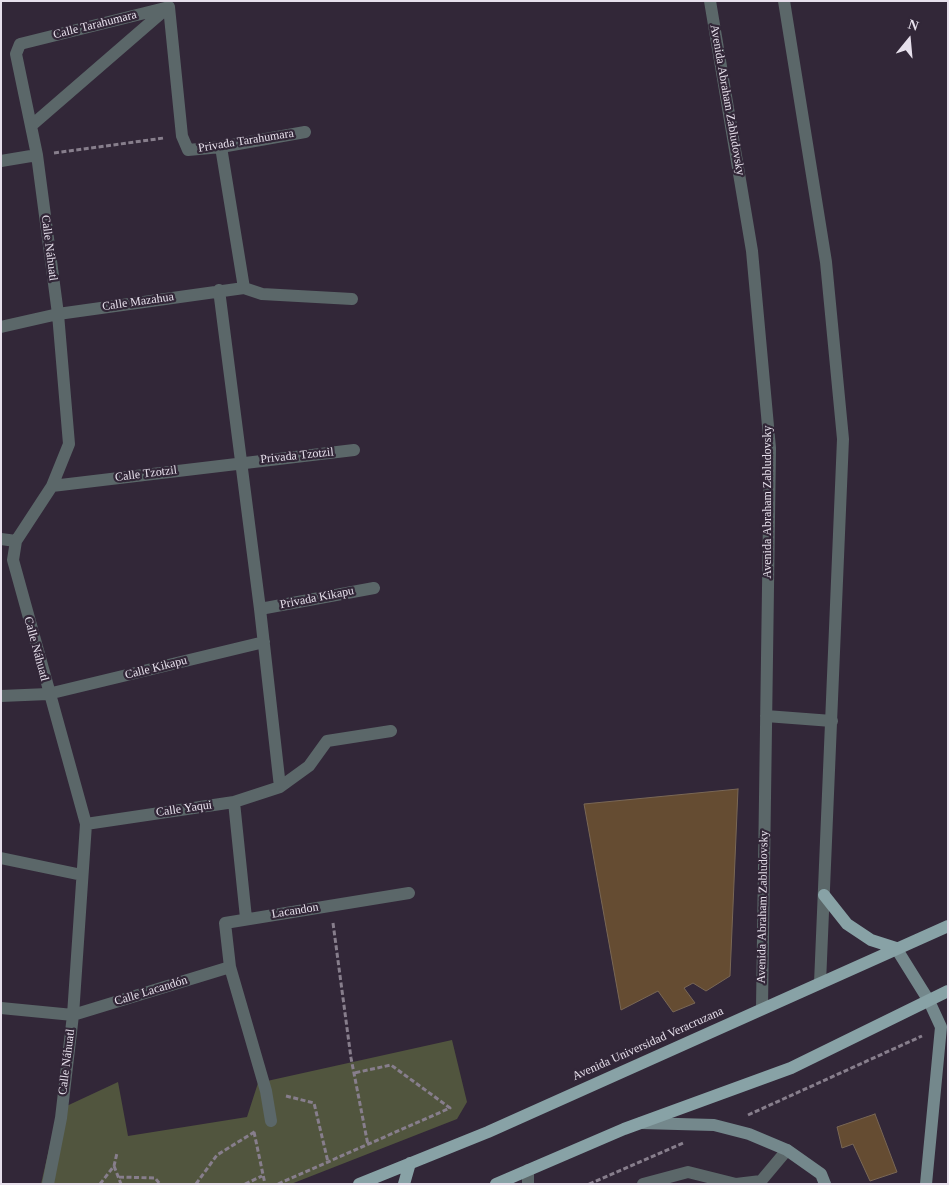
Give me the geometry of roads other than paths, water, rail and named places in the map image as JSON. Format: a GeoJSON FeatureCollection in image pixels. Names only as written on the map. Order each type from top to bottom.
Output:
{"type":"FeatureCollection","features":[{"type":"Feature","properties":{"kind":"main road"},"geometry":{"type":"LineString","coordinates":[[824,895],[848,924],[871,940],[896,948],[929,1001],[941,1027],[926,1184]]}},
{"type":"Feature","properties":{"kind":"main road","name":"Avenida Universidad Veracruzana"},"geometry":{"type":"LineString","coordinates":[[359,1184],[488,1132],[948,926]]}},
{"type":"Feature","properties":{"kind":"main road"},"geometry":{"type":"LineString","coordinates":[[496,1184],[641,1123],[791,1068],[948,992]]}},
{"type":"Feature","properties":{"kind":"main road"},"geometry":{"type":"LineString","coordinates":[[641,1123],[721,1127],[749,1134],[787,1150],[822,1174],[825,1184]]}},
{"type":"Feature","properties":{"kind":"main road"},"geometry":{"type":"LineString","coordinates":[[404,1184],[410,1163]]}},
{"type":"Feature","properties":{"kind":"street","name":"Avenida Abraham Zabludovsky"},"geometry":{"type":"LineString","coordinates":[[710,1],[752,251],[770,448],[762,1008]]}},
{"type":"Feature","properties":{"kind":"street"},"geometry":{"type":"LineString","coordinates":[[784,1],[826,262],[843,439],[820,983]]}},
{"type":"Feature","properties":{"kind":"street"},"geometry":{"type":"LineString","coordinates":[[32,125],[170,4]]}},
{"type":"Feature","properties":{"kind":"street","name":"Calle Tarahumara"},"geometry":{"type":"LineString","coordinates":[[20,44],[170,4]]}},
{"type":"Feature","properties":{"kind":"street","name":"Privada Tarahumara"},"geometry":{"type":"LineString","coordinates":[[170,4],[182,136],[188,150],[221,147],[305,132]]}},
{"type":"Feature","properties":{"kind":"street","name":"Calle Náhuatl"},"geometry":{"type":"LineString","coordinates":[[20,44],[16,54],[37,155],[58,314],[69,444],[52,486],[16,541],[12,560],[48,694],[86,824],[73,1015],[61,1118],[48,1184]]}},
{"type":"Feature","properties":{"kind":"street"},"geometry":{"type":"LineString","coordinates":[[221,147],[244,288]]}},
{"type":"Feature","properties":{"kind":"street"},"geometry":{"type":"LineString","coordinates":[[1,161],[37,155]]}},
{"type":"Feature","properties":{"kind":"street","name":"Calle Mazahua"},"geometry":{"type":"LineString","coordinates":[[1,327],[58,314],[244,288],[262,294],[352,299]]}},
{"type":"Feature","properties":{"kind":"street"},"geometry":{"type":"LineString","coordinates":[[219,290],[260,609],[280,787]]}},
{"type":"Feature","properties":{"kind":"street","name":"Privada Tzotzil"},"geometry":{"type":"LineString","coordinates":[[240,462],[354,450]]}},
{"type":"Feature","properties":{"kind":"street","name":"Calle Tzotzil"},"geometry":{"type":"LineString","coordinates":[[52,486],[240,462]]}},
{"type":"Feature","properties":{"kind":"street"},"geometry":{"type":"LineString","coordinates":[[1,539],[16,541]]}},
{"type":"Feature","properties":{"kind":"street","name":"Privada Kikapu"},"geometry":{"type":"LineString","coordinates":[[260,609],[374,588]]}},
{"type":"Feature","properties":{"kind":"street","name":"Calle Kikapu"},"geometry":{"type":"LineString","coordinates":[[1,696],[48,694],[264,642]]}},
{"type":"Feature","properties":{"kind":"street"},"geometry":{"type":"LineString","coordinates":[[766,716],[832,721]]}},
{"type":"Feature","properties":{"kind":"street","name":"Calle Yaqui"},"geometry":{"type":"LineString","coordinates":[[86,824],[234,802],[280,787],[309,766],[327,741],[391,731]]}},
{"type":"Feature","properties":{"kind":"street"},"geometry":{"type":"LineString","coordinates":[[234,802],[246,918]]}},
{"type":"Feature","properties":{"kind":"street"},"geometry":{"type":"LineString","coordinates":[[1,858],[82,875]]}},
{"type":"Feature","properties":{"kind":"street","name":"Lacandon"},"geometry":{"type":"LineString","coordinates":[[230,967],[225,923],[246,918],[409,893]]}},
{"type":"Feature","properties":{"kind":"street"},"geometry":{"type":"LineString","coordinates":[[230,967],[266,1091],[271,1121]]}},
{"type":"Feature","properties":{"kind":"street","name":"Calle Lacandón"},"geometry":{"type":"LineString","coordinates":[[73,1015],[230,967]]}},
{"type":"Feature","properties":{"kind":"street"},"geometry":{"type":"LineString","coordinates":[[1,1008],[73,1015]]}},
{"type":"Feature","properties":{"kind":"street"},"geometry":{"type":"LineString","coordinates":[[643,1184],[688,1172],[736,1184],[760,1181],[787,1150]]}},
{"type":"Feature","properties":{"kind":"street"},"geometry":{"type":"LineString","coordinates":[[528,1170],[528,1184]]}}]}
